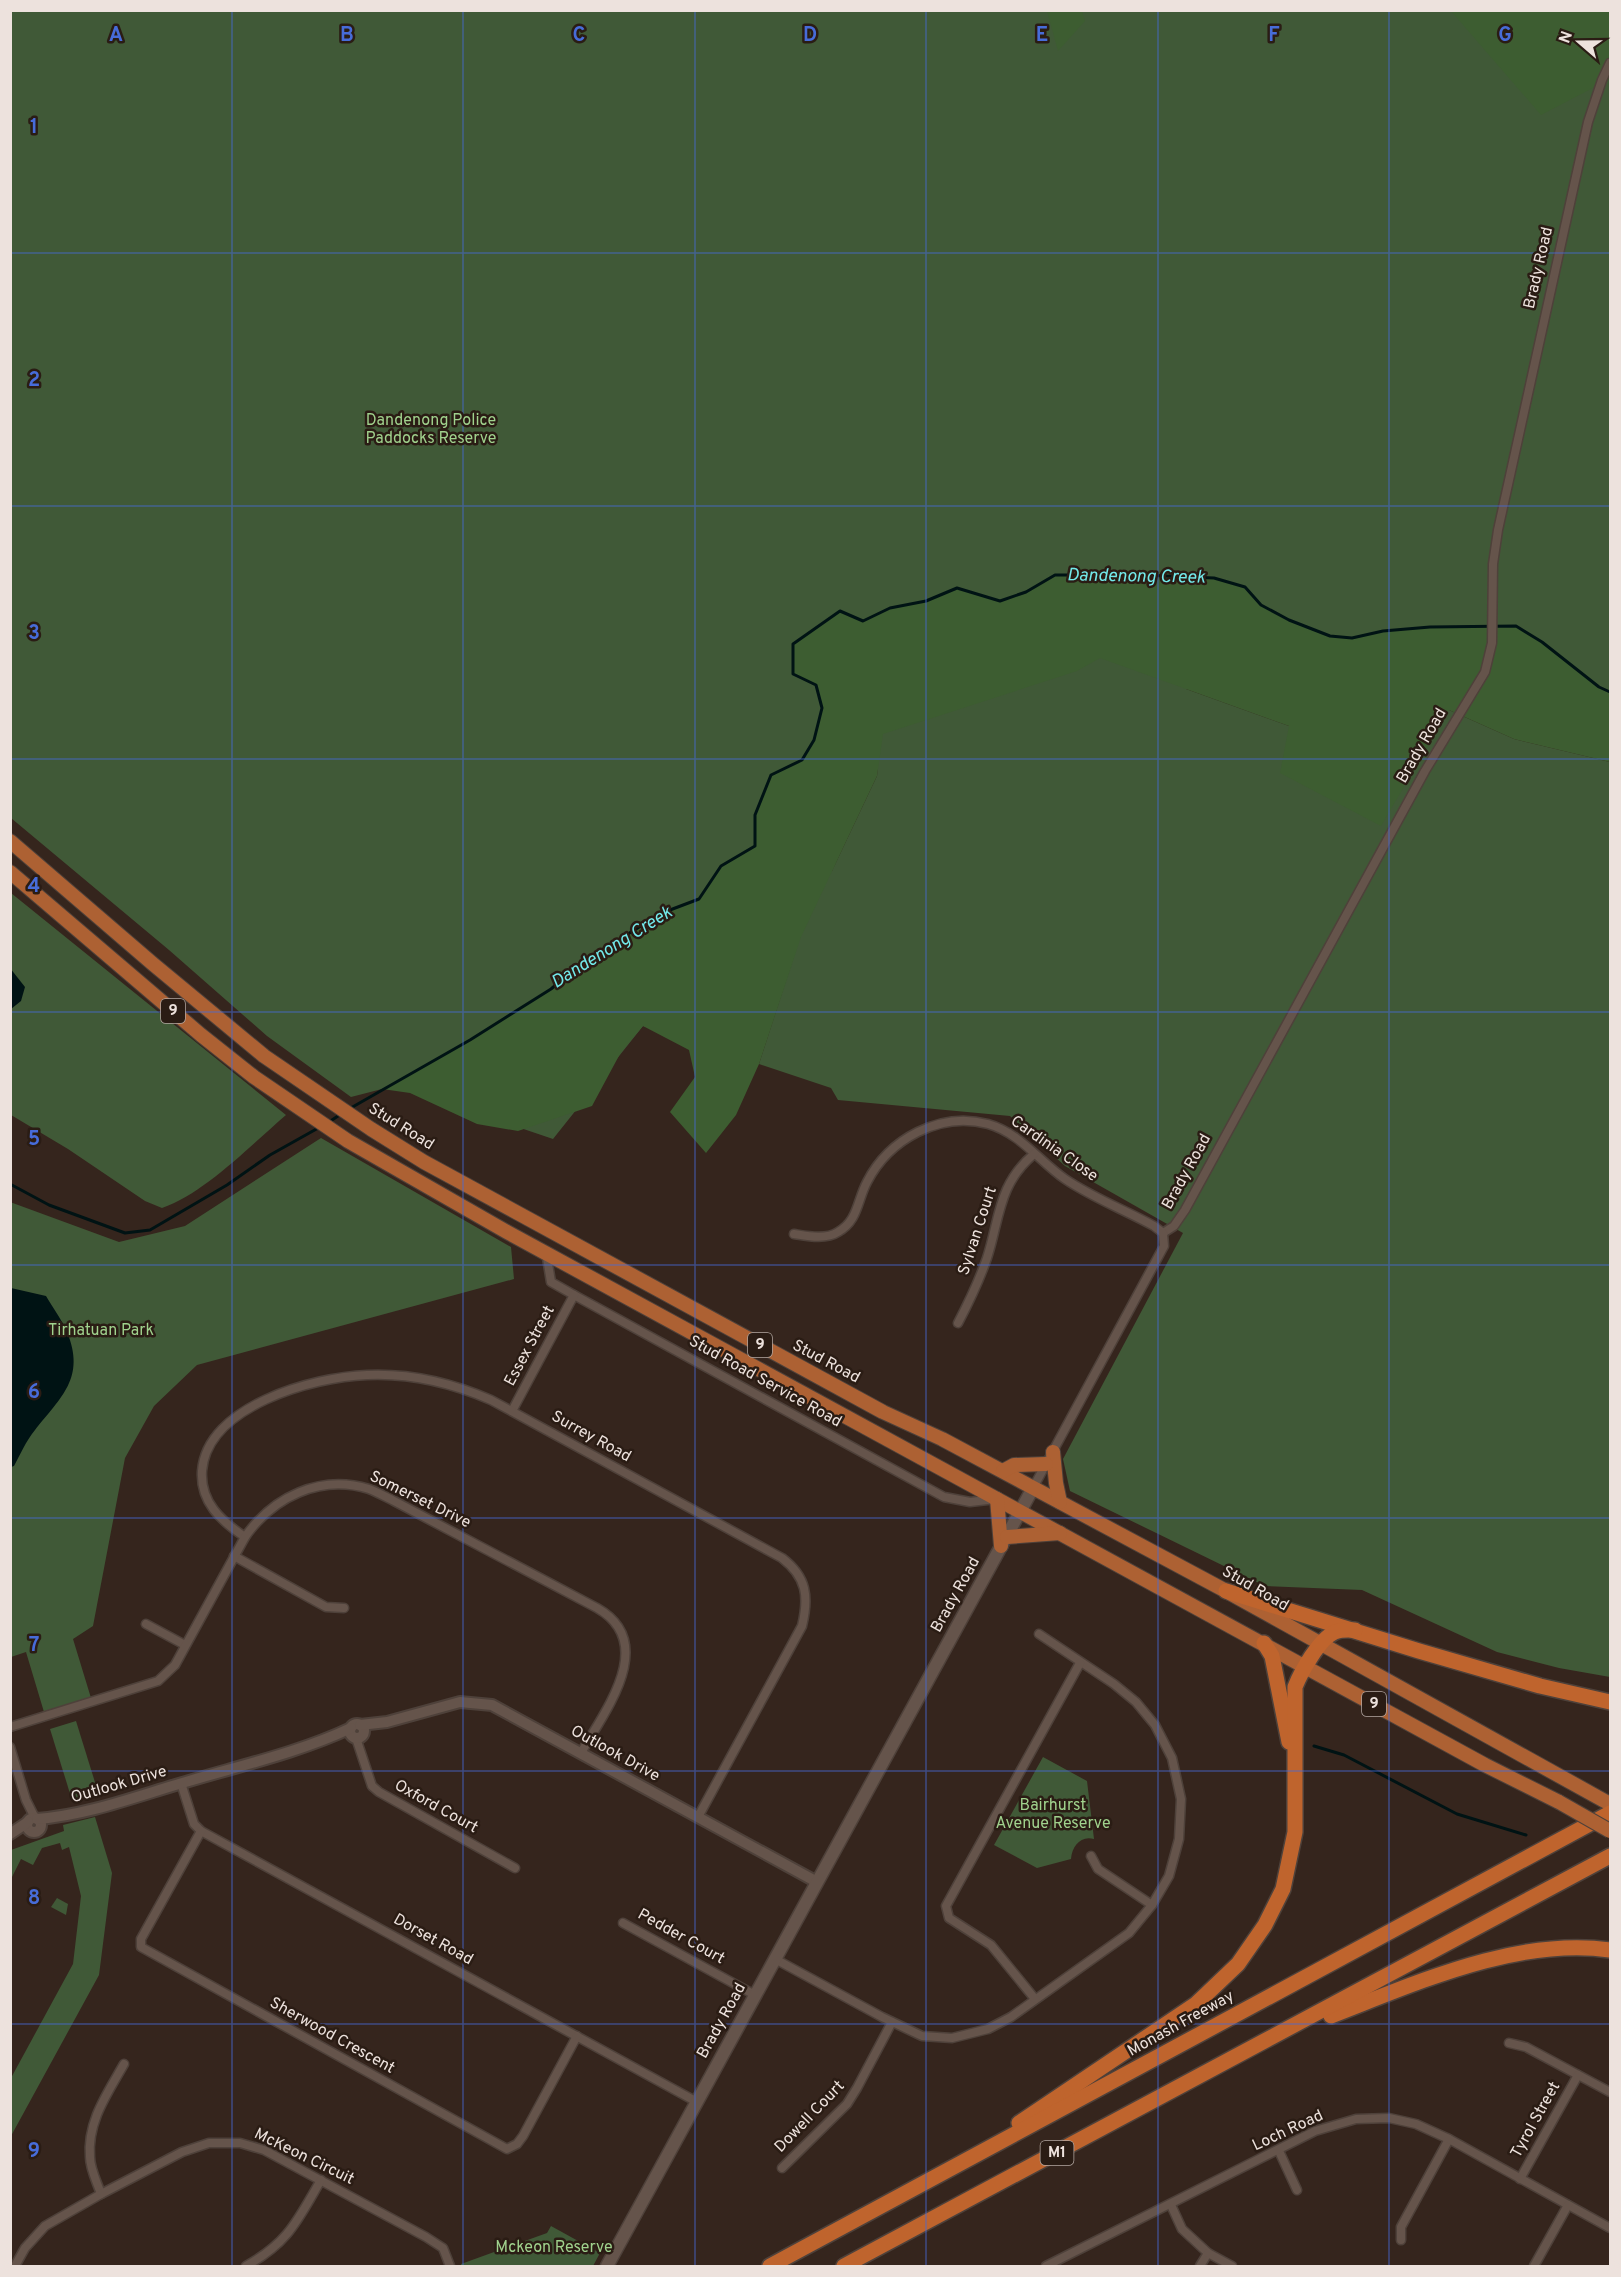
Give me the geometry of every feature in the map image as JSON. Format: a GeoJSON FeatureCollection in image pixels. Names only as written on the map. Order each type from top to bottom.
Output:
{"type":"FeatureCollection","features":[{"type":"Feature","properties":{"kind":"highway","name":"Stud Road"},"geometry":{"type":"LineString","coordinates":[[10,841],[220,1021],[264,1056],[371,1129],[435,1167],[765,1348],[883,1412],[1003,1471],[1226,1591],[1611,1804]]}},
{"type":"Feature","properties":{"kind":"highway","name":"9"},"geometry":{"type":"LineString","coordinates":[[10,872],[201,1035],[299,1109],[348,1141],[409,1177],[1020,1512],[1611,1831]]}},
{"type":"Feature","properties":{"kind":"highway"},"geometry":{"type":"LineString","coordinates":[[1053,1452],[1060,1502]]}},
{"type":"Feature","properties":{"kind":"highway"},"geometry":{"type":"LineString","coordinates":[[1003,1471],[1014,1465],[1046,1464]]}},
{"type":"Feature","properties":{"kind":"highway"},"geometry":{"type":"LineString","coordinates":[[997,1499],[1004,1542],[1060,1533]]}},
{"type":"Feature","properties":{"kind":"highway"},"geometry":{"type":"LineString","coordinates":[[1226,1591],[1540,1686],[1611,1702]]}},
{"type":"Feature","properties":{"kind":"highway"},"geometry":{"type":"LineString","coordinates":[[941,2175],[1196,2004],[1238,1964],[1265,1925],[1282,1889],[1295,1832],[1295,1687],[1321,1645],[1335,1632],[1355,1630]]}},
{"type":"Feature","properties":{"kind":"highway"},"geometry":{"type":"LineString","coordinates":[[1264,1643],[1272,1656],[1289,1743],[1296,1752]]}},
{"type":"Feature","properties":{"kind":"highway","name":"Monash Freeway"},"geometry":{"type":"LineString","coordinates":[[770,2266],[1611,1813]]}},
{"type":"Feature","properties":{"kind":"highway","name":"M1"},"geometry":{"type":"LineString","coordinates":[[844,2266],[1611,1856]]}},
{"type":"Feature","properties":{"kind":"highway"},"geometry":{"type":"LineString","coordinates":[[1270,2040],[1425,1980],[1484,1962],[1557,1948],[1611,1950]]}},
{"type":"Feature","properties":{"kind":"main road","name":"Brady Road"},"geometry":{"type":"LineString","coordinates":[[608,2266],[1034,1488]]}},
{"type":"Feature","properties":{"kind":"street","name":"Brady Road"},"geometry":{"type":"LineString","coordinates":[[1034,1488],[1164,1246],[1163,1233],[1174,1226],[1185,1210],[1425,771],[1482,679],[1491,653],[1493,586],[1498,530],[1588,122],[1599,87],[1611,63]]}},
{"type":"Feature","properties":{"kind":"street","name":"Cardinia Close"},"geometry":{"type":"LineString","coordinates":[[794,1234],[830,1236],[844,1228],[855,1215],[865,1185],[883,1158],[899,1144],[930,1127],[957,1121],[985,1124],[1009,1133],[1074,1184],[1163,1233]]}},
{"type":"Feature","properties":{"kind":"street","name":"Sylvan Court"},"geometry":{"type":"LineString","coordinates":[[958,1323],[986,1260],[1003,1196],[1023,1163],[1034,1154]]}},
{"type":"Feature","properties":{"kind":"street","name":"Stud Road Service Road"},"geometry":{"type":"LineString","coordinates":[[546,1252],[551,1282],[574,1295],[944,1497],[970,1502],[997,1499]]}},
{"type":"Feature","properties":{"kind":"street","name":"Essex Street"},"geometry":{"type":"LineString","coordinates":[[512,1411],[574,1295]]}},
{"type":"Feature","properties":{"kind":"street","name":"Surrey Road"},"geometry":{"type":"LineString","coordinates":[[244,1537],[222,1521],[210,1505],[203,1486],[203,1464],[211,1441],[222,1428],[248,1409],[267,1400],[328,1380],[366,1375],[406,1376],[466,1389],[512,1411],[782,1558],[790,1564],[804,1585],[807,1607],[802,1626],[698,1817]]}},
{"type":"Feature","properties":{"kind":"street","name":"Somerset Drive"},"geometry":{"type":"LineString","coordinates":[[10,1727],[158,1681],[175,1665],[244,1537],[256,1520],[277,1503],[300,1491],[343,1484],[361,1487],[394,1501],[603,1612],[615,1623],[626,1650],[625,1667],[616,1690],[581,1753]]}},
{"type":"Feature","properties":{"kind":"street"},"geometry":{"type":"LineString","coordinates":[[234,1556],[326,1607],[344,1608]]}},
{"type":"Feature","properties":{"kind":"street"},"geometry":{"type":"LineString","coordinates":[[146,1624],[185,1646]]}},
{"type":"Feature","properties":{"kind":"street"},"geometry":{"type":"LineString","coordinates":[[775,1959],[922,2036],[952,2038],[988,2029],[1011,2017],[1129,1933],[1152,1905],[1169,1876],[1179,1839],[1181,1799],[1172,1758],[1155,1725],[1136,1702],[1114,1684],[1039,1634]]}},
{"type":"Feature","properties":{"kind":"street"},"geometry":{"type":"LineString","coordinates":[[1035,1999],[991,1946],[949,1918],[946,1906],[1080,1663]]}},
{"type":"Feature","properties":{"kind":"street","name":"Outlook Drive"},"geometry":{"type":"LineString","coordinates":[[10,1835],[33,1823],[63,1817],[323,1741],[358,1733],[387,1722],[460,1702],[479,1702],[500,1709],[817,1882]]}},
{"type":"Feature","properties":{"kind":"street","name":"Oxford Court"},"geometry":{"type":"LineString","coordinates":[[358,1733],[372,1786],[515,1868]]}},
{"type":"Feature","properties":{"kind":"street"},"geometry":{"type":"LineString","coordinates":[[10,1747],[33,1823]]}},
{"type":"Feature","properties":{"kind":"street"},"geometry":{"type":"LineString","coordinates":[[181,1783],[194,1824],[201,1831]]}},
{"type":"Feature","properties":{"kind":"street","name":"Dorset Road"},"geometry":{"type":"LineString","coordinates":[[201,1831],[697,2102]]}},
{"type":"Feature","properties":{"kind":"street","name":"Sherwood Crescent"},"geometry":{"type":"LineString","coordinates":[[201,1831],[141,1939],[141,1947],[507,2149],[523,2136],[577,2036]]}},
{"type":"Feature","properties":{"kind":"street"},"geometry":{"type":"LineString","coordinates":[[1091,1856],[1098,1869],[1152,1905]]}},
{"type":"Feature","properties":{"kind":"street","name":"Pedder Court"},"geometry":{"type":"LineString","coordinates":[[623,1923],[755,1995]]}},
{"type":"Feature","properties":{"kind":"street","name":"Dowell Court"},"geometry":{"type":"LineString","coordinates":[[782,2168],[847,2104],[892,2022]]}},
{"type":"Feature","properties":{"kind":"street"},"geometry":{"type":"LineString","coordinates":[[1509,2043],[1526,2047],[1611,2092]]}},
{"type":"Feature","properties":{"kind":"street"},"geometry":{"type":"LineString","coordinates":[[101,2194],[90,2160],[90,2136],[98,2111],[124,2064]]}},
{"type":"Feature","properties":{"kind":"street","name":"Tyrol Street"},"geometry":{"type":"LineString","coordinates":[[1520,2179],[1578,2075]]}},
{"type":"Feature","properties":{"kind":"street","name":"Loch Road"},"geometry":{"type":"LineString","coordinates":[[1046,2266],[1315,2131],[1356,2119],[1389,2118],[1416,2124],[1449,2139],[1611,2228]]}},
{"type":"Feature","properties":{"kind":"street"},"geometry":{"type":"LineString","coordinates":[[1401,2240],[1401,2228],[1449,2139]]}},
{"type":"Feature","properties":{"kind":"street","name":"McKeon Circuit"},"geometry":{"type":"LineString","coordinates":[[15,2266],[26,2248],[45,2226],[182,2152],[209,2143],[240,2143],[264,2150],[443,2248],[450,2266]]}},
{"type":"Feature","properties":{"kind":"street"},"geometry":{"type":"LineString","coordinates":[[1279,2151],[1297,2190]]}},
{"type":"Feature","properties":{"kind":"street"},"geometry":{"type":"LineString","coordinates":[[246,2266],[269,2254],[294,2228],[321,2180]]}},
{"type":"Feature","properties":{"kind":"street"},"geometry":{"type":"LineString","coordinates":[[1171,2205],[1182,2229],[1208,2253],[1232,2266]]}},
{"type":"Feature","properties":{"kind":"street"},"geometry":{"type":"LineString","coordinates":[[1534,2266],[1568,2205]]}},
{"type":"Feature","properties":{"kind":"street"},"geometry":{"type":"LineString","coordinates":[[1200,2266],[1208,2253]]}},
{"type":"Feature","properties":{"kind":"green space","name":"Dandenong Police Paddocks Reserve"},"geometry":{"type":"Polygon","coordinates":[[[10,11],[1610,11],[1610,692],[1599,687],[1542,642],[1516,626],[1383,631],[1352,638],[1326,635],[1186,689],[1289,726],[1449,710],[1514,739],[1610,762],[1610,1677],[1559,1668],[1497,1652],[1362,1590],[1265,1586],[1070,1491],[1063,1459],[1183,1233],[1065,1166],[1010,1116],[838,1100],[831,1088],[759,1064],[794,956],[748,1060],[643,1026],[553,1139],[427,1096],[403,1078],[382,1089],[351,1097],[267,1036],[169,950],[11,818],[10,11]],[[878,766],[832,871],[877,776],[878,766]]]}},
{"type":"Feature","properties":{"kind":"green space"},"geometry":{"type":"Polygon","coordinates":[[[1047,11],[1082,11],[1085,21],[1058,51],[1047,11]]]}},
{"type":"Feature","properties":{"kind":"green space"},"geometry":{"type":"Polygon","coordinates":[[[1451,11],[1610,11],[1610,79],[1541,115],[1451,11]]]}},
{"type":"Feature","properties":{"kind":"green space"},"geometry":{"type":"Polygon","coordinates":[[[1055,575],[1214,578],[1245,587],[1261,605],[1289,620],[1330,636],[1352,638],[1383,631],[1430,627],[1516,626],[1542,642],[1599,687],[1610,692],[1610,762],[1514,739],[1449,710],[1381,826],[1280,773],[1289,726],[1100,658],[1077,671],[883,734],[877,776],[801,937],[759,1064],[736,1115],[706,1153],[670,1112],[695,1077],[689,1050],[643,1026],[621,1052],[592,1106],[518,1131],[477,1124],[410,1093],[382,1089],[470,1040],[551,989],[584,961],[662,913],[699,899],[721,866],[755,846],[755,815],[771,775],[802,760],[814,740],[822,708],[816,685],[793,674],[793,644],[840,611],[863,620],[890,608],[926,601],[959,589],[1000,601],[1026,592],[1055,575]]]}},
{"type":"Feature","properties":{"kind":"green space"},"geometry":{"type":"Polygon","coordinates":[[[11,893],[286,1115],[194,1192],[162,1208],[145,1201],[68,1149],[11,1115],[11,893]]]}},
{"type":"Feature","properties":{"kind":"green space","name":"Tirhatuan Park"},"geometry":{"type":"Polygon","coordinates":[[[321,1138],[511,1247],[514,1279],[197,1365],[154,1406],[125,1458],[93,1626],[73,1639],[91,1698],[44,1712],[26,1652],[11,1657],[10,1202],[119,1242],[185,1226],[321,1138]]]}},
{"type":"Feature","properties":{"kind":"green space"},"geometry":{"type":"Polygon","coordinates":[[[76,1721],[98,1792],[72,1800],[50,1729],[76,1721]]]}},
{"type":"Feature","properties":{"kind":"green space","name":"Bairhurst Avenue Reserve"},"geometry":{"type":"Polygon","coordinates":[[[1043,1757],[1087,1781],[1094,1839],[1081,1840],[1073,1850],[1071,1859],[1037,1868],[994,1845],[1043,1757]]]}},
{"type":"Feature","properties":{"kind":"green space"},"geometry":{"type":"Polygon","coordinates":[[[95,1817],[112,1873],[99,1975],[11,2136],[11,2078],[73,1964],[81,1896],[69,1847],[62,1850],[60,1843],[42,1848],[33,1865],[21,1859],[11,1879],[11,1850],[64,1831],[63,1825],[95,1817]]]}},
{"type":"Feature","properties":{"kind":"green space"},"geometry":{"type":"Polygon","coordinates":[[[57,1898],[68,1904],[66,1915],[51,1907],[57,1898]]]}},
{"type":"Feature","properties":{"kind":"green space","name":"Mckeon Reserve"},"geometry":{"type":"Polygon","coordinates":[[[551,2226],[600,2253],[593,2266],[461,2266],[461,2264],[547,2233],[551,2226]]]}},
{"type":"Feature","properties":{"kind":"shaded area"},"geometry":{"type":"Polygon","coordinates":[[[10,968],[25,987],[21,1001],[11,1009],[10,968]]]}},
{"type":"Feature","properties":{"kind":"shaded area"},"geometry":{"type":"Polygon","coordinates":[[[11,1288],[46,1296],[67,1332],[74,1362],[72,1375],[62,1397],[32,1434],[14,1466],[11,1467],[11,1288]]]}},
{"type":"Feature","properties":{"kind":"waterway","name":"Dandenong Creek"},"geometry":{"type":"LineString","coordinates":[[349,1109],[470,1040],[551,989],[584,961],[662,913],[699,899],[721,866],[755,846],[755,815],[771,775],[802,760],[814,740],[822,708],[816,685],[793,674],[793,644],[840,611],[863,621],[890,608],[926,601],[957,588],[1000,601],[1026,592],[1055,575],[1214,578],[1245,587],[1261,605],[1289,620],[1330,636],[1352,638],[1383,631],[1430,627],[1516,626],[1542,642],[1599,687],[1610,692]]}},
{"type":"Feature","properties":{"kind":"waterway","name":"Dandenong Creek"},"geometry":{"type":"LineString","coordinates":[[329,1122],[341,1114]]}},
{"type":"Feature","properties":{"kind":"waterway","name":"Dandenong Creek"},"geometry":{"type":"LineString","coordinates":[[10,1184],[49,1205],[125,1233],[150,1230],[227,1185],[270,1155],[320,1127]]}},
{"type":"Feature","properties":{"kind":"waterway"},"geometry":{"type":"LineString","coordinates":[[1314,1746],[1344,1755],[1457,1814],[1526,1835]]}}]}
